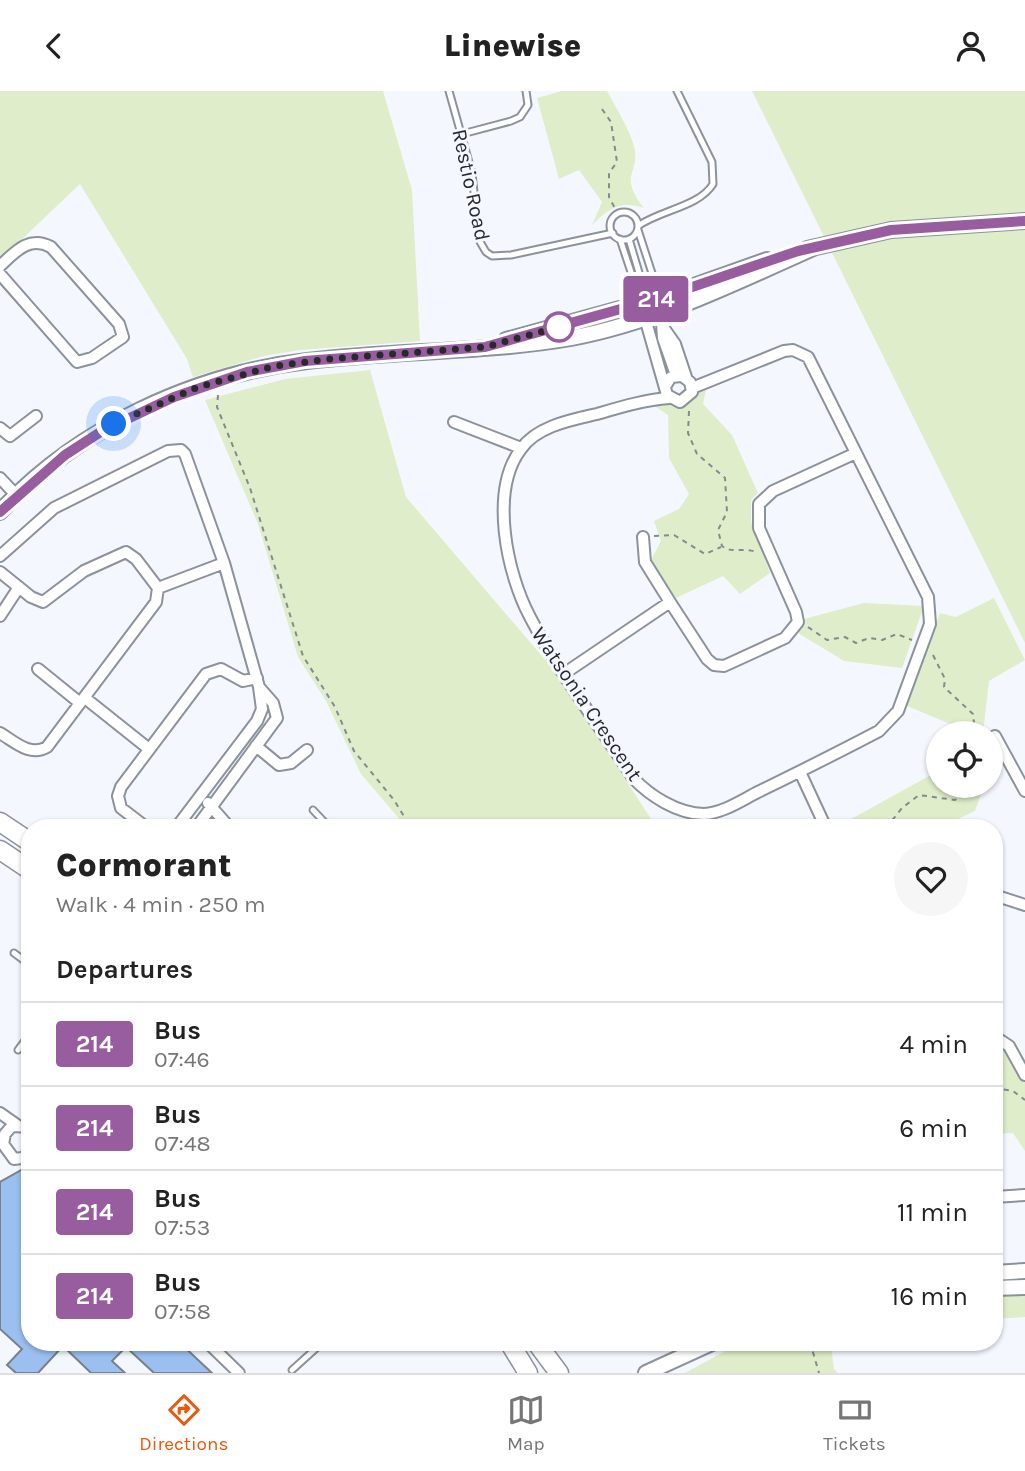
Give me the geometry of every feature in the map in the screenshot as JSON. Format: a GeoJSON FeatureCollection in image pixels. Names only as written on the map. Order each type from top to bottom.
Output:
{"type":"FeatureCollection","features":[{"type":"Feature","properties":{"kind":"main road"},"geometry":{"type":"LineString","coordinates":[[0,823],[21,836]]}},
{"type":"Feature","properties":{"kind":"main road"},"geometry":{"type":"LineString","coordinates":[[0,850],[21,864]]}},
{"type":"Feature","properties":{"kind":"main road"},"geometry":{"type":"LineString","coordinates":[[515,1351],[528,1373]]}},
{"type":"Feature","properties":{"kind":"main road"},"geometry":{"type":"LineString","coordinates":[[543,1351],[559,1373]]}},
{"type":"Feature","properties":{"kind":"street"},"geometry":{"type":"LineString","coordinates":[[0,512],[16,495],[65,455],[102,431],[198,387],[247,372],[305,361],[485,347],[643,310],[661,312],[772,258],[813,248],[891,230],[1025,221]]}},
{"type":"Feature","properties":{"kind":"street"},"geometry":{"type":"LineString","coordinates":[[0,266],[28,244],[37,242],[51,247],[119,324],[123,337],[92,358],[77,362],[0,274]]}},
{"type":"Feature","properties":{"kind":"street"},"geometry":{"type":"LineString","coordinates":[[643,310],[667,391],[682,402],[689,397],[686,380],[663,338],[661,312]]}},
{"type":"Feature","properties":{"kind":"street","name":"Watsonia Crescent"},"geometry":{"type":"LineString","coordinates":[[521,447],[513,464],[503,501],[505,536],[524,604],[633,778],[654,796],[671,805],[694,813],[718,811],[800,772],[879,731],[888,723],[898,711],[931,616],[928,597],[815,367],[799,352],[784,351],[710,379],[686,380]]}},
{"type":"Feature","properties":{"kind":"street"},"geometry":{"type":"LineString","coordinates":[[454,422],[521,447],[546,429],[651,399],[686,380]]}},
{"type":"Feature","properties":{"kind":"street"},"geometry":{"type":"LineString","coordinates":[[0,428],[10,436],[36,416]]}},
{"type":"Feature","properties":{"kind":"street"},"geometry":{"type":"LineString","coordinates":[[0,557],[54,508],[175,450],[185,454],[224,563],[258,682],[261,715],[183,819]]}},
{"type":"Feature","properties":{"kind":"street"},"geometry":{"type":"LineString","coordinates":[[643,537],[645,562],[670,602],[707,659],[724,666],[785,638],[794,631],[798,622],[768,552],[757,515],[763,497],[856,453]]}},
{"type":"Feature","properties":{"kind":"street"},"geometry":{"type":"LineString","coordinates":[[0,478],[16,495]]}},
{"type":"Feature","properties":{"kind":"street"},"geometry":{"type":"LineString","coordinates":[[0,572],[37,601],[48,601],[84,571],[126,552],[136,559],[158,588],[156,602],[82,701],[41,750],[28,750],[0,733]]}},
{"type":"Feature","properties":{"kind":"street"},"geometry":{"type":"LineString","coordinates":[[158,588],[224,563]]}},
{"type":"Feature","properties":{"kind":"street"},"geometry":{"type":"LineString","coordinates":[[0,616],[19,587]]}},
{"type":"Feature","properties":{"kind":"street"},"geometry":{"type":"LineString","coordinates":[[565,673],[670,602]]}},
{"type":"Feature","properties":{"kind":"street"},"geometry":{"type":"LineString","coordinates":[[38,669],[149,749]]}},
{"type":"Feature","properties":{"kind":"street"},"geometry":{"type":"LineString","coordinates":[[136,819],[121,808],[118,796],[149,749],[210,671],[226,670],[243,681],[258,682]]}},
{"type":"Feature","properties":{"kind":"street"},"geometry":{"type":"LineString","coordinates":[[203,819],[277,713],[258,682]]}},
{"type":"Feature","properties":{"kind":"street"},"geometry":{"type":"LineString","coordinates":[[256,746],[279,765],[291,763],[307,750]]}},
{"type":"Feature","properties":{"kind":"street"},"geometry":{"type":"LineString","coordinates":[[1003,754],[1025,791]]}},
{"type":"Feature","properties":{"kind":"street"},"geometry":{"type":"LineString","coordinates":[[800,772],[821,819]]}},
{"type":"Feature","properties":{"kind":"street"},"geometry":{"type":"LineString","coordinates":[[200,796],[223,819]]}},
{"type":"Feature","properties":{"kind":"street"},"geometry":{"type":"LineString","coordinates":[[1003,898],[1025,905]]}},
{"type":"Feature","properties":{"kind":"street"},"geometry":{"type":"LineString","coordinates":[[1003,1042],[1009,1046],[1025,1075]]}},
{"type":"Feature","properties":{"kind":"street"},"geometry":{"type":"LineString","coordinates":[[0,1113],[21,1126]]}},
{"type":"Feature","properties":{"kind":"street"},"geometry":{"type":"LineString","coordinates":[[17,1125],[2,1135],[8,1155],[21,1159]]}},
{"type":"Feature","properties":{"kind":"street"},"geometry":{"type":"LineString","coordinates":[[1003,1196],[1025,1195]]}},
{"type":"Feature","properties":{"kind":"street"},"geometry":{"type":"LineString","coordinates":[[1003,1272],[1025,1271]]}},
{"type":"Feature","properties":{"kind":"street"},"geometry":{"type":"LineString","coordinates":[[1003,1288],[1025,1287]]}},
{"type":"Feature","properties":{"kind":"street"},"geometry":{"type":"LineString","coordinates":[[216,1351],[239,1373]]}},
{"type":"Feature","properties":{"kind":"street"},"geometry":{"type":"LineString","coordinates":[[646,1373],[697,1351]]}},
{"type":"Feature","properties":{"kind":"street"},"geometry":{"type":"LineString","coordinates":[[667,1373],[683,1358]]}},
{"type":"Feature","properties":{"kind":"lane","name":"Restio Road"},"geometry":{"type":"LineString","coordinates":[[449,91],[475,187],[479,240],[486,252],[492,255],[511,255],[613,233]]}},
{"type":"Feature","properties":{"kind":"lane"},"geometry":{"type":"LineString","coordinates":[[461,134],[520,117],[528,105],[526,91]]}},
{"type":"Feature","properties":{"kind":"lane"},"geometry":{"type":"LineString","coordinates":[[640,287],[633,278],[620,239],[613,233],[611,225],[618,214],[627,213],[635,217],[654,215],[703,195],[709,190],[715,177],[712,162],[677,91]]}},
{"type":"Feature","properties":{"kind":"lane"},"geometry":{"type":"LineString","coordinates":[[629,239],[654,215]]}},
{"type":"Feature","properties":{"kind":"lane"},"geometry":{"type":"LineString","coordinates":[[635,217],[661,312]]}},
{"type":"Feature","properties":{"kind":"lane","name":"Restio Road"},"geometry":{"type":"LineString","coordinates":[[594,236],[611,225]]}},
{"type":"Feature","properties":{"kind":"lane"},"geometry":{"type":"LineString","coordinates":[[620,239],[629,239]]}},
{"type":"Feature","properties":{"kind":"lane"},"geometry":{"type":"LineString","coordinates":[[629,239],[640,276],[643,310]]}},
{"type":"Feature","properties":{"kind":"lane"},"geometry":{"type":"LineString","coordinates":[[313,810],[322,819]]}},
{"type":"Feature","properties":{"kind":"lane"},"geometry":{"type":"LineString","coordinates":[[14,953],[21,958]]}},
{"type":"Feature","properties":{"kind":"lane"},"geometry":{"type":"LineString","coordinates":[[18,1050],[21,1046]]}},
{"type":"Feature","properties":{"kind":"lane"},"geometry":{"type":"LineString","coordinates":[[292,1370],[313,1351]]}},
{"type":"Feature","properties":{"kind":"path"},"geometry":{"type":"LineString","coordinates":[[602,109],[611,122],[615,138],[614,154],[617,162],[609,173],[609,197],[618,214]]}},
{"type":"Feature","properties":{"kind":"path"},"geometry":{"type":"LineString","coordinates":[[218,391],[217,407],[250,488],[303,656],[335,707],[354,751],[394,800],[406,819]]}},
{"type":"Feature","properties":{"kind":"path"},"geometry":{"type":"LineString","coordinates":[[682,402],[690,404],[688,433],[696,454],[725,478],[727,512],[718,530],[722,547]]}},
{"type":"Feature","properties":{"kind":"path"},"geometry":{"type":"LineString","coordinates":[[643,537],[674,535],[705,554],[722,547],[728,550],[751,550],[759,555],[768,552]]}},
{"type":"Feature","properties":{"kind":"path"},"geometry":{"type":"LineString","coordinates":[[798,622],[827,639],[845,637],[856,643],[869,638],[882,640],[897,634],[921,644],[931,651],[945,679],[944,687],[973,714],[974,721]]}},
{"type":"Feature","properties":{"kind":"path"},"geometry":{"type":"LineString","coordinates":[[893,819],[919,795],[926,796]]}},
{"type":"Feature","properties":{"kind":"path"},"geometry":{"type":"LineString","coordinates":[[941,798],[958,798]]}},
{"type":"Feature","properties":{"kind":"path"},"geometry":{"type":"LineString","coordinates":[[1003,1090],[1013,1091],[1025,1100]]}},
{"type":"Feature","properties":{"kind":"path"},"geometry":{"type":"LineString","coordinates":[[813,1351],[819,1373]]}},
{"type":"Feature","properties":{"kind":"green space"},"geometry":{"type":"Polygon","coordinates":[[[0,91],[383,91],[412,190],[420,341],[300,350],[264,356],[193,377],[187,359],[80,184],[0,260],[0,91]]]}},
{"type":"Feature","properties":{"kind":"green space"},"geometry":{"type":"Polygon","coordinates":[[[562,91],[607,91],[634,146],[632,188],[644,208],[621,205],[604,214],[592,225],[602,202],[579,170],[559,179],[537,98],[562,91]]]}},
{"type":"Feature","properties":{"kind":"green space"},"geometry":{"type":"Polygon","coordinates":[[[752,91],[1025,91],[1025,643],[752,91]]]}},
{"type":"Feature","properties":{"kind":"green space"},"geometry":{"type":"Polygon","coordinates":[[[370,370],[406,497],[553,669],[651,819],[399,819],[361,774],[326,701],[298,657],[258,524],[205,400],[285,379],[370,370]]]}},
{"type":"Feature","properties":{"kind":"green space"},"geometry":{"type":"Polygon","coordinates":[[[708,380],[703,404],[732,435],[758,493],[751,500],[751,522],[770,573],[740,594],[723,576],[676,598],[651,560],[661,541],[654,521],[679,509],[689,494],[669,458],[668,415],[647,401],[686,403],[708,380]]]}},
{"type":"Feature","properties":{"kind":"green space"},"geometry":{"type":"Polygon","coordinates":[[[994,598],[1025,660],[989,681],[984,721],[943,721],[905,705],[940,613],[956,617],[994,598]]]}},
{"type":"Feature","properties":{"kind":"green space"},"geometry":{"type":"Polygon","coordinates":[[[864,603],[924,606],[902,668],[844,661],[798,633],[804,619],[864,603]]]}},
{"type":"Feature","properties":{"kind":"green space"},"geometry":{"type":"Polygon","coordinates":[[[926,778],[926,798],[980,798],[975,811],[958,819],[851,819],[926,778]]]}},
{"type":"Feature","properties":{"kind":"green space"},"geometry":{"type":"Polygon","coordinates":[[[1003,1046],[1025,1082],[1025,1151],[1013,1133],[1003,1134],[1003,1046]]]}},
{"type":"Feature","properties":{"kind":"green space"},"geometry":{"type":"Polygon","coordinates":[[[1025,1294],[1025,1317],[1003,1318],[1003,1295],[1025,1294]]]}},
{"type":"Feature","properties":{"kind":"green space"},"geometry":{"type":"Polygon","coordinates":[[[725,1351],[832,1351],[834,1369],[838,1373],[685,1373],[725,1351]]]}},
{"type":"Feature","properties":{"kind":"building"},"geometry":{"type":"Polygon","coordinates":[[[21,1170],[21,1348],[0,1329],[0,1182],[21,1170]]]}},
{"type":"Feature","properties":{"kind":"building"},"geometry":{"type":"Polygon","coordinates":[[[21,1350],[58,1351],[38,1373],[16,1373],[7,1365],[21,1350]]]}},
{"type":"Feature","properties":{"kind":"building"},"geometry":{"type":"Polygon","coordinates":[[[68,1351],[122,1351],[112,1361],[125,1373],[91,1373],[68,1351]]]}},
{"type":"Feature","properties":{"kind":"building"},"geometry":{"type":"Polygon","coordinates":[[[130,1351],[189,1351],[212,1373],[154,1373],[130,1351]]]}},
{"type":"Feature","properties":{"kind":"bus line","name":"214"},"geometry":{"type":"LineString","coordinates":[[0,512],[16,495],[65,455],[102,431],[127,417],[198,387],[247,372],[305,361],[485,347],[660,298],[762,261],[798,251],[891,230],[934,225],[1025,221]]}},
{"type":"Feature","properties":{"kind":"route"},"geometry":{"type":"LineString","coordinates":[[114,424],[198,387],[247,372],[305,361],[485,347],[559,327]]}}]}
